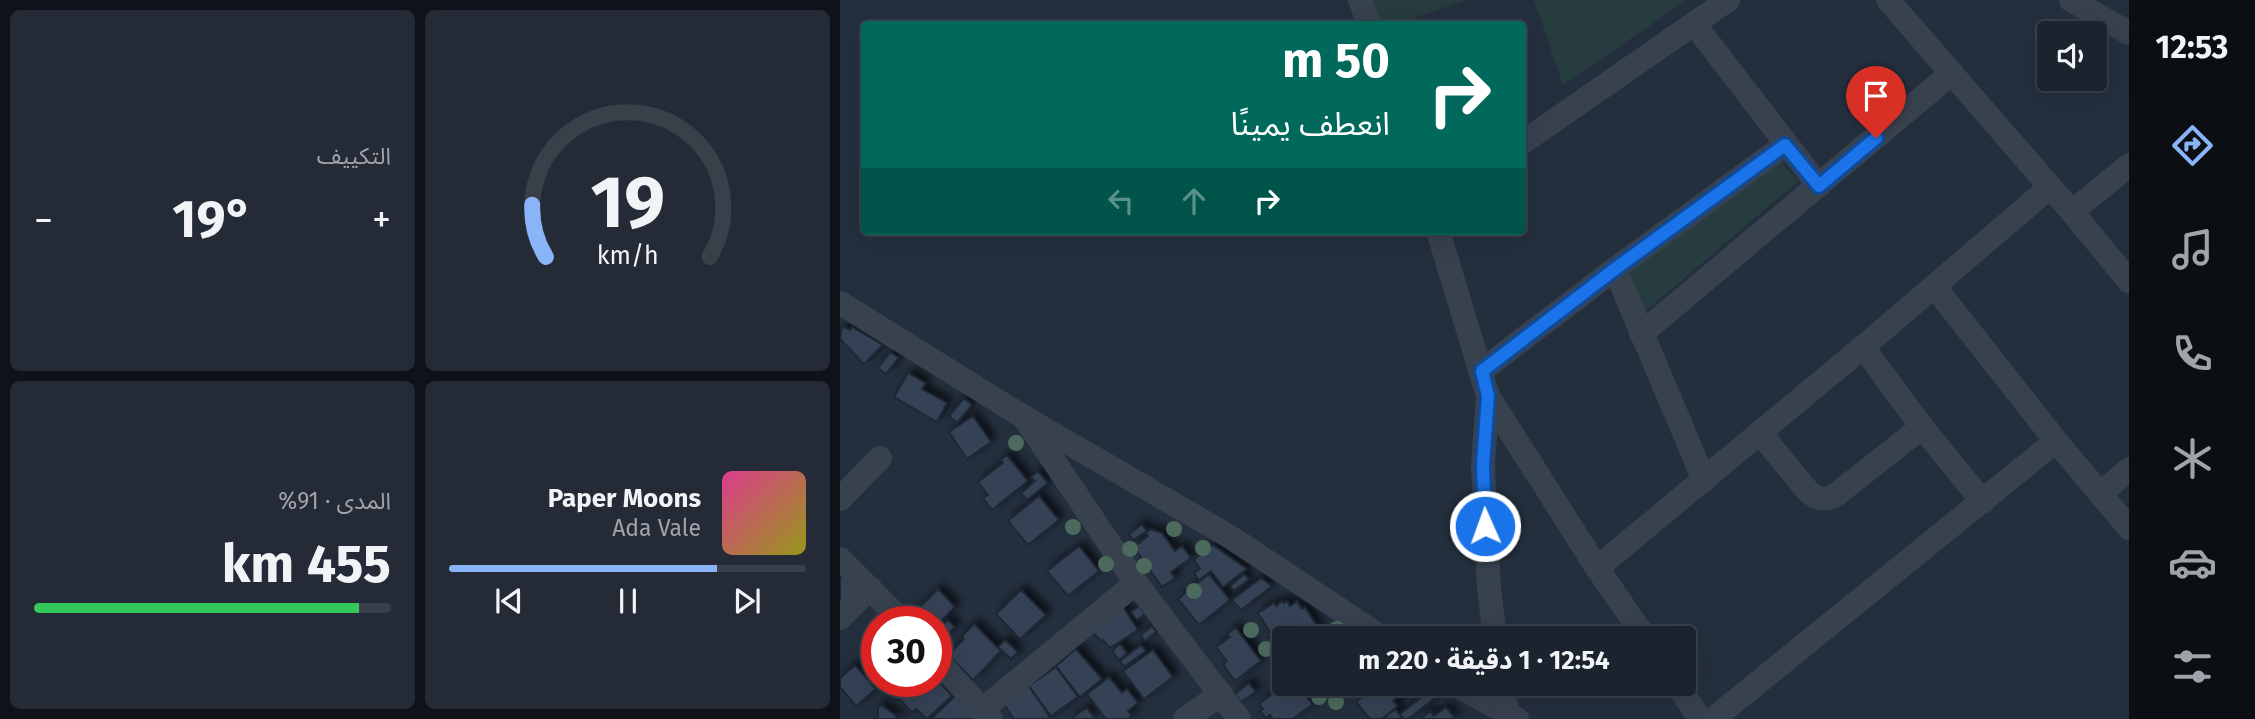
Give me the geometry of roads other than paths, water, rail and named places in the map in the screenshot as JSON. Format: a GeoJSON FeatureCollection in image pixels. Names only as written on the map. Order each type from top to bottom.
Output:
{"type":"FeatureCollection","features":[{"type":"Feature","properties":{"kind":"street"},"geometry":{"type":"LineString","coordinates":[[1360,0],[1368,21]]}},
{"type":"Feature","properties":{"kind":"street"},"geometry":{"type":"LineString","coordinates":[[1526,140],[1728,0]]}},
{"type":"Feature","properties":{"kind":"street"},"geometry":{"type":"LineString","coordinates":[[1888,0],[2129,281]]}},
{"type":"Feature","properties":{"kind":"street"},"geometry":{"type":"LineString","coordinates":[[2071,0],[2129,33]]}},
{"type":"Feature","properties":{"kind":"street"},"geometry":{"type":"LineString","coordinates":[[1695,25],[1819,186]]}},
{"type":"Feature","properties":{"kind":"street"},"geometry":{"type":"LineString","coordinates":[[1642,334],[1952,73]]}},
{"type":"Feature","properties":{"kind":"street"},"geometry":{"type":"LineString","coordinates":[[1482,371],[1615,269],[1785,145]]}},
{"type":"Feature","properties":{"kind":"street"},"geometry":{"type":"LineString","coordinates":[[2072,212],[2129,165]]}},
{"type":"Feature","properties":{"kind":"street"},"geometry":{"type":"LineString","coordinates":[[1597,568],[2050,187]]}},
{"type":"Feature","properties":{"kind":"street"},"geometry":{"type":"LineString","coordinates":[[1439,235],[1488,396],[1484,489],[1493,626]]}},
{"type":"Feature","properties":{"kind":"street"},"geometry":{"type":"LineString","coordinates":[[1615,269],[1704,480]]}},
{"type":"Feature","properties":{"kind":"street"},"geometry":{"type":"LineString","coordinates":[[1934,286],[2056,441],[2129,528]]}},
{"type":"Feature","properties":{"kind":"street"},"geometry":{"type":"LineString","coordinates":[[840,303],[1024,416],[1232,538],[1364,626]]}},
{"type":"Feature","properties":{"kind":"street"},"geometry":{"type":"LineString","coordinates":[[1863,347],[1922,427],[1983,502]]}},
{"type":"Feature","properties":{"kind":"street"},"geometry":{"type":"LineString","coordinates":[[1488,396],[1637,626]]}},
{"type":"Feature","properties":{"kind":"street"},"geometry":{"type":"LineString","coordinates":[[1024,416],[1136,583],[1239,719]]}},
{"type":"Feature","properties":{"kind":"street"},"geometry":{"type":"LineString","coordinates":[[1760,433],[1806,489],[1814,497],[1825,499],[1837,494],[1922,427]]}},
{"type":"Feature","properties":{"kind":"street"},"geometry":{"type":"LineString","coordinates":[[1713,719],[2056,441]]}},
{"type":"Feature","properties":{"kind":"street"},"geometry":{"type":"LineString","coordinates":[[840,499],[880,458]]}},
{"type":"Feature","properties":{"kind":"street"},"geometry":{"type":"LineString","coordinates":[[2101,494],[2129,469]]}},
{"type":"Feature","properties":{"kind":"street"},"geometry":{"type":"LineString","coordinates":[[840,559],[887,606]]}},
{"type":"Feature","properties":{"kind":"street"},"geometry":{"type":"LineString","coordinates":[[952,676],[987,714],[1136,583]]}},
{"type":"Feature","properties":{"kind":"street"},"geometry":{"type":"LineString","coordinates":[[840,618],[870,588]]}},
{"type":"Feature","properties":{"kind":"street"},"geometry":{"type":"LineString","coordinates":[[1185,719],[1221,694]]}},
{"type":"Feature","properties":{"kind":"street"},"geometry":{"type":"LineString","coordinates":[[1475,696],[1511,717]]}},
{"type":"Feature","properties":{"kind":"street"},"geometry":{"type":"LineString","coordinates":[[1505,696],[1511,717]]}},
{"type":"Feature","properties":{"kind":"street"},"geometry":{"type":"LineString","coordinates":[[1684,696],[1700,719]]}}]}
